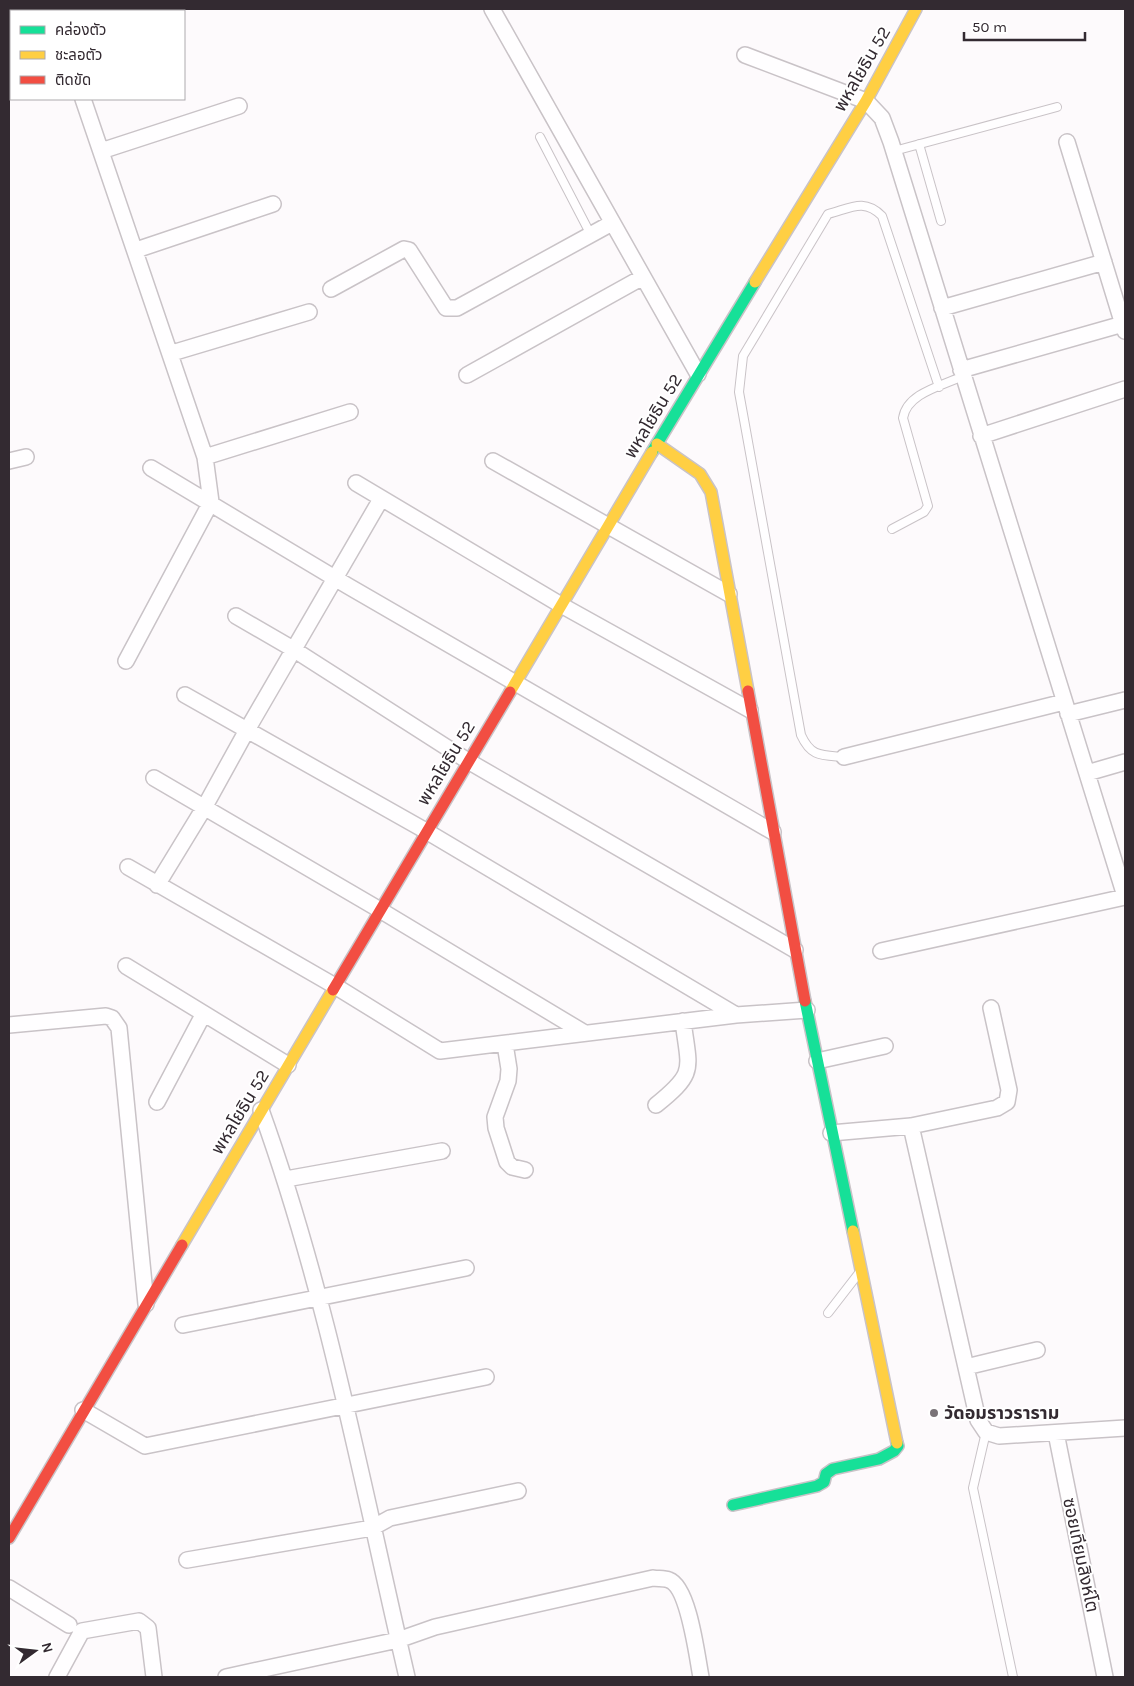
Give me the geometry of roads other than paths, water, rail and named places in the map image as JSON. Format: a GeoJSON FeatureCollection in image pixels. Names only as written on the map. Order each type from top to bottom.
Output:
{"type":"FeatureCollection","features":[{"type":"Feature","properties":{"kind":"street"},"geometry":{"type":"LineString","coordinates":[[492,9],[698,374]]}},
{"type":"Feature","properties":{"kind":"street","name":"พหลโยธิน 52"},"geometry":{"type":"LineString","coordinates":[[11,1530],[698,374],[866,101],[916,9]]}},
{"type":"Feature","properties":{"kind":"street"},"geometry":{"type":"LineString","coordinates":[[745,56],[866,101],[882,118],[894,151],[1125,897],[880,951]]}},
{"type":"Feature","properties":{"kind":"street"},"geometry":{"type":"LineString","coordinates":[[83,100],[172,353],[205,456],[211,502],[126,661]]}},
{"type":"Feature","properties":{"kind":"street"},"geometry":{"type":"LineString","coordinates":[[101,151],[239,106]]}},
{"type":"Feature","properties":{"kind":"street"},"geometry":{"type":"LineString","coordinates":[[962,373],[1124,327],[1067,142]]}},
{"type":"Feature","properties":{"kind":"street"},"geometry":{"type":"LineString","coordinates":[[136,250],[273,204]]}},
{"type":"Feature","properties":{"kind":"street"},"geometry":{"type":"LineString","coordinates":[[331,289],[404,249],[409,250],[446,308],[457,308],[612,223]]}},
{"type":"Feature","properties":{"kind":"street"},"geometry":{"type":"LineString","coordinates":[[942,308],[1104,262]]}},
{"type":"Feature","properties":{"kind":"street"},"geometry":{"type":"LineString","coordinates":[[468,374],[643,277]]}},
{"type":"Feature","properties":{"kind":"street"},"geometry":{"type":"LineString","coordinates":[[172,353],[309,312]]}},
{"type":"Feature","properties":{"kind":"street"},"geometry":{"type":"LineString","coordinates":[[982,436],[1125,388]]}},
{"type":"Feature","properties":{"kind":"street"},"geometry":{"type":"LineString","coordinates":[[205,456],[350,412]]}},
{"type":"Feature","properties":{"kind":"street"},"geometry":{"type":"LineString","coordinates":[[657,444],[700,474],[707,482],[711,492],[806,1010],[898,1446],[895,1452],[886,1457],[833,1469],[826,1474],[824,1482],[817,1486],[733,1506]]}},
{"type":"Feature","properties":{"kind":"street"},"geometry":{"type":"LineString","coordinates":[[9,462],[26,457]]}},
{"type":"Feature","properties":{"kind":"street"},"geometry":{"type":"LineString","coordinates":[[493,461],[607,527],[729,594]]}},
{"type":"Feature","properties":{"kind":"street"},"geometry":{"type":"LineString","coordinates":[[151,468],[211,502],[248,528],[773,832]]}},
{"type":"Feature","properties":{"kind":"street"},"geometry":{"type":"LineString","coordinates":[[356,483],[561,606],[750,710]]}},
{"type":"Feature","properties":{"kind":"street"},"geometry":{"type":"LineString","coordinates":[[157,884],[204,808],[293,649],[336,579],[381,499]]}},
{"type":"Feature","properties":{"kind":"street"},"geometry":{"type":"LineString","coordinates":[[236,616],[293,649],[468,761],[795,950]]}},
{"type":"Feature","properties":{"kind":"street"},"geometry":{"type":"LineString","coordinates":[[185,695],[426,831],[736,1015]]}},
{"type":"Feature","properties":{"kind":"street"},"geometry":{"type":"LineString","coordinates":[[844,757],[1066,708],[1125,700]]}},
{"type":"Feature","properties":{"kind":"street"},"geometry":{"type":"LineString","coordinates":[[1087,773],[1125,762]]}},
{"type":"Feature","properties":{"kind":"street"},"geometry":{"type":"LineString","coordinates":[[154,778],[380,910],[583,1032]]}},
{"type":"Feature","properties":{"kind":"street"},"geometry":{"type":"LineString","coordinates":[[128,867],[335,986],[440,1051],[505,1044],[583,1032],[736,1015],[806,1010]]}},
{"type":"Feature","properties":{"kind":"street"},"geometry":{"type":"LineString","coordinates":[[126,966],[288,1065]]}},
{"type":"Feature","properties":{"kind":"street"},"geometry":{"type":"LineString","coordinates":[[831,1133],[911,1126],[997,1108],[1007,1102],[1009,1090],[991,1008]]}},
{"type":"Feature","properties":{"kind":"street"},"geometry":{"type":"LineString","coordinates":[[157,1102],[204,1015]]}},
{"type":"Feature","properties":{"kind":"street"},"geometry":{"type":"LineString","coordinates":[[9,1025],[106,1016],[112,1018],[119,1028],[146,1304]]}},
{"type":"Feature","properties":{"kind":"street"},"geometry":{"type":"LineString","coordinates":[[656,1106],[679,1087],[686,1078],[688,1067],[683,1021]]}},
{"type":"Feature","properties":{"kind":"street"},"geometry":{"type":"LineString","coordinates":[[505,1044],[509,1069],[508,1081],[495,1117],[496,1128],[507,1162],[512,1167],[525,1170]]}},
{"type":"Feature","properties":{"kind":"street"},"geometry":{"type":"LineString","coordinates":[[817,1061],[885,1046]]}},
{"type":"Feature","properties":{"kind":"street"},"geometry":{"type":"LineString","coordinates":[[261,1110],[286,1179],[318,1298],[407,1677]]}},
{"type":"Feature","properties":{"kind":"street"},"geometry":{"type":"LineString","coordinates":[[911,1126],[978,1420],[986,1432],[999,1436],[1125,1428]]}},
{"type":"Feature","properties":{"kind":"street"},"geometry":{"type":"LineString","coordinates":[[286,1179],[442,1151]]}},
{"type":"Feature","properties":{"kind":"street"},"geometry":{"type":"LineString","coordinates":[[183,1325],[466,1268]]}},
{"type":"Feature","properties":{"kind":"street"},"geometry":{"type":"LineString","coordinates":[[966,1367],[1038,1350]]}},
{"type":"Feature","properties":{"kind":"street"},"geometry":{"type":"LineString","coordinates":[[83,1410],[145,1446],[486,1378]]}},
{"type":"Feature","properties":{"kind":"street","name":"ซอยเทียมสิงห์โต"},"geometry":{"type":"LineString","coordinates":[[1056,1433],[1106,1677]]}},
{"type":"Feature","properties":{"kind":"street"},"geometry":{"type":"LineString","coordinates":[[187,1560],[372,1528],[390,1518],[518,1491]]}},
{"type":"Feature","properties":{"kind":"street"},"geometry":{"type":"LineString","coordinates":[[226,1677],[398,1640],[435,1627],[653,1578],[670,1580],[680,1589],[686,1606],[701,1677]]}},
{"type":"Feature","properties":{"kind":"street"},"geometry":{"type":"LineString","coordinates":[[9,1588],[69,1625]]}},
{"type":"Feature","properties":{"kind":"street"},"geometry":{"type":"LineString","coordinates":[[57,1677],[82,1631],[139,1620],[148,1628],[154,1677]]}},
{"type":"Feature","properties":{"kind":"lane"},"geometry":{"type":"LineString","coordinates":[[894,151],[1057,107]]}},
{"type":"Feature","properties":{"kind":"lane"},"geometry":{"type":"LineString","coordinates":[[540,137],[591,235]]}},
{"type":"Feature","properties":{"kind":"lane"},"geometry":{"type":"LineString","coordinates":[[918,144],[940,221]]}},
{"type":"Feature","properties":{"kind":"lane"},"geometry":{"type":"LineString","coordinates":[[844,757],[819,755],[807,748],[801,735],[762,530],[740,392],[744,356],[828,214],[860,205],[872,206],[882,216],[939,387]]}},
{"type":"Feature","properties":{"kind":"lane"},"geometry":{"type":"LineString","coordinates":[[892,529],[924,512],[928,506],[903,418],[904,409],[910,401],[962,373]]}},
{"type":"Feature","properties":{"kind":"lane"},"geometry":{"type":"LineString","coordinates":[[828,1313],[860,1271]]}},
{"type":"Feature","properties":{"kind":"lane"},"geometry":{"type":"LineString","coordinates":[[986,1432],[973,1488],[1013,1677]]}},
{"type":"Feature","properties":{"kind":"place","name":"วัดอมราวราราม"},"geometry":{"type":"Point","coordinates":[934,1413]}}]}
